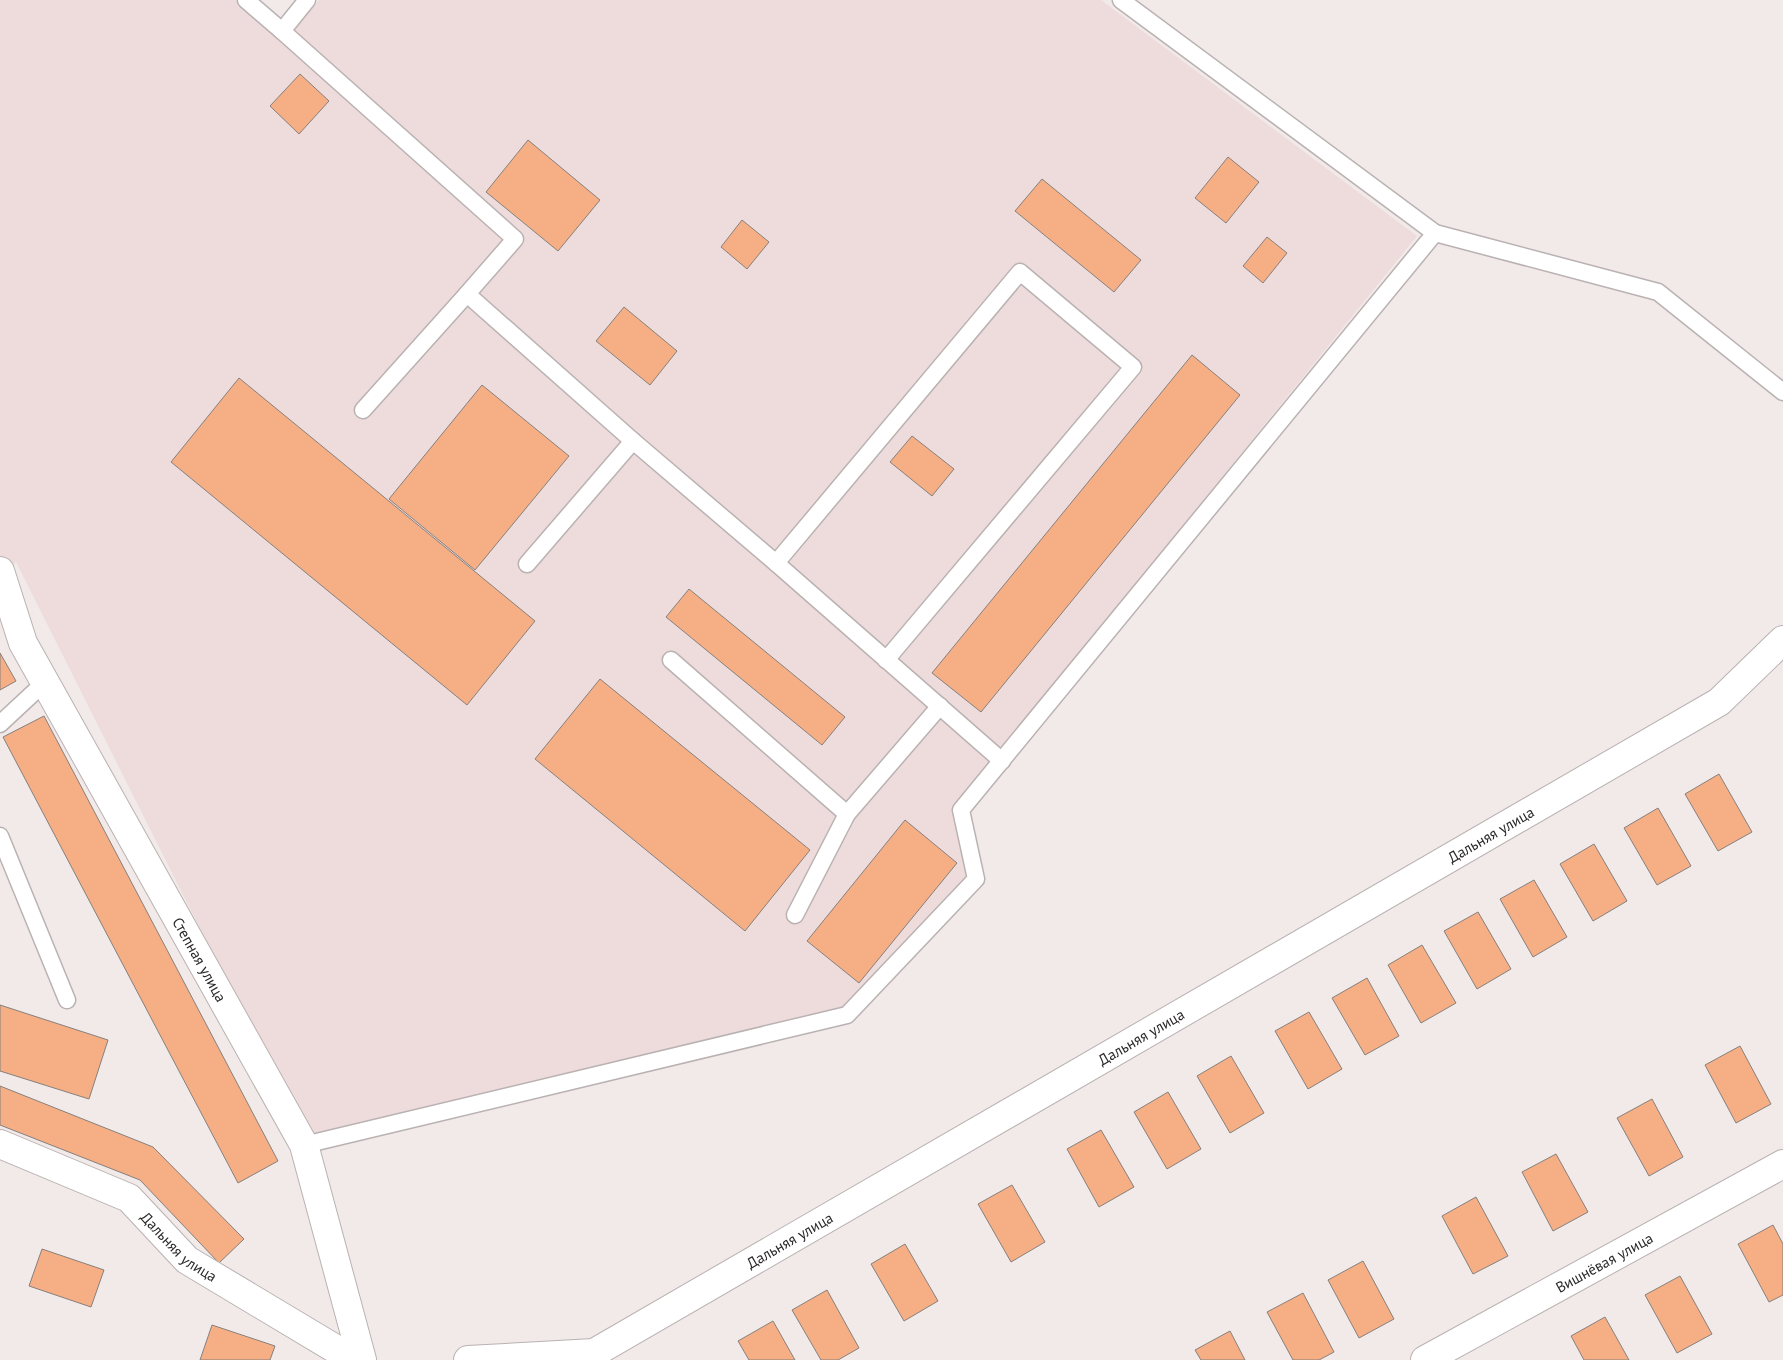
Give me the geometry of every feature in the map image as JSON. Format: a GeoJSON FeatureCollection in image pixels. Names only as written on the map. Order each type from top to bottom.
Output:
{"type":"FeatureCollection","features":[{"type":"Feature","properties":{"kind":"street","name":"Степная улица"},"geometry":{"type":"LineString","coordinates":[[0,571],[23,643],[44,683],[304,1145],[362,1360]]}},
{"type":"Feature","properties":{"kind":"street","name":"Дальняя улица"},"geometry":{"type":"LineString","coordinates":[[468,1360],[595,1356],[1719,702],[1783,640]]}},
{"type":"Feature","properties":{"kind":"street","name":"Дальняя улица"},"geometry":{"type":"LineString","coordinates":[[0,1144],[129,1198],[187,1260],[354,1360]]}},
{"type":"Feature","properties":{"kind":"street","name":"Вишнёвая улица"},"geometry":{"type":"LineString","coordinates":[[1425,1360],[1783,1164]]}},
{"type":"Feature","properties":{"kind":"lane"},"geometry":{"type":"LineString","coordinates":[[246,0],[515,239],[363,410]]}},
{"type":"Feature","properties":{"kind":"lane"},"geometry":{"type":"LineString","coordinates":[[282,30],[307,0]]}},
{"type":"Feature","properties":{"kind":"lane"},"geometry":{"type":"LineString","coordinates":[[1122,0],[1435,233],[1658,292],[1783,392]]}},
{"type":"Feature","properties":{"kind":"lane"},"geometry":{"type":"LineString","coordinates":[[304,1145],[847,1015],[976,879],[961,810],[1435,233]]}},
{"type":"Feature","properties":{"kind":"lane"},"geometry":{"type":"LineString","coordinates":[[776,563],[1020,272],[1133,367],[886,660]]}},
{"type":"Feature","properties":{"kind":"lane"},"geometry":{"type":"LineString","coordinates":[[467,294],[633,441],[1002,760]]}},
{"type":"Feature","properties":{"kind":"lane"},"geometry":{"type":"LineString","coordinates":[[526,564],[633,441]]}},
{"type":"Feature","properties":{"kind":"lane"},"geometry":{"type":"LineString","coordinates":[[671,660],[847,814]]}},
{"type":"Feature","properties":{"kind":"lane"},"geometry":{"type":"LineString","coordinates":[[0,724],[44,683]]}},
{"type":"Feature","properties":{"kind":"lane"},"geometry":{"type":"LineString","coordinates":[[795,914],[847,814],[940,706]]}},
{"type":"Feature","properties":{"kind":"lane"},"geometry":{"type":"LineString","coordinates":[[0,836],[67,1000]]}},
{"type":"Feature","properties":{"kind":"shaded area"},"geometry":{"type":"Polygon","coordinates":[[[0,0],[235,0],[284,41],[319,0],[1101,0],[1417,236],[954,809],[969,877],[845,1010],[307,1142],[16,562],[0,580],[0,0]]]}},
{"type":"Feature","properties":{"kind":"building"},"geometry":{"type":"Polygon","coordinates":[[[300,74],[329,101],[299,134],[270,106],[300,74]]]}},
{"type":"Feature","properties":{"kind":"building"},"geometry":{"type":"Polygon","coordinates":[[[528,140],[600,200],[558,251],[486,192],[528,140]]]}},
{"type":"Feature","properties":{"kind":"building"},"geometry":{"type":"Polygon","coordinates":[[[1228,157],[1259,182],[1226,223],[1195,198],[1228,157]]]}},
{"type":"Feature","properties":{"kind":"building"},"geometry":{"type":"Polygon","coordinates":[[[1042,179],[1141,260],[1114,292],[1015,211],[1042,179]]]}},
{"type":"Feature","properties":{"kind":"building"},"geometry":{"type":"Polygon","coordinates":[[[742,220],[769,242],[747,269],[721,247],[742,220]]]}},
{"type":"Feature","properties":{"kind":"building"},"geometry":{"type":"Polygon","coordinates":[[[1267,237],[1287,253],[1263,283],[1243,266],[1267,237]]]}},
{"type":"Feature","properties":{"kind":"building"},"geometry":{"type":"Polygon","coordinates":[[[624,307],[677,351],[650,385],[596,341],[624,307]]]}},
{"type":"Feature","properties":{"kind":"building"},"geometry":{"type":"Polygon","coordinates":[[[1192,355],[1240,395],[981,712],[932,673],[1192,355]]]}},
{"type":"Feature","properties":{"kind":"building"},"geometry":{"type":"Polygon","coordinates":[[[239,378],[535,621],[467,705],[171,462],[239,378]]]}},
{"type":"Feature","properties":{"kind":"building"},"geometry":{"type":"Polygon","coordinates":[[[482,385],[569,456],[475,570],[389,499],[482,385]]]}},
{"type":"Feature","properties":{"kind":"building"},"geometry":{"type":"Polygon","coordinates":[[[912,436],[954,469],[932,496],[890,462],[912,436]]]}},
{"type":"Feature","properties":{"kind":"building"},"geometry":{"type":"Polygon","coordinates":[[[689,589],[845,717],[822,745],[666,617],[689,589]]]}},
{"type":"Feature","properties":{"kind":"building"},"geometry":{"type":"Polygon","coordinates":[[[0,653],[16,681],[0,690],[0,653]]]}},
{"type":"Feature","properties":{"kind":"building"},"geometry":{"type":"Polygon","coordinates":[[[600,679],[810,850],[745,931],[535,759],[600,679]]]}},
{"type":"Feature","properties":{"kind":"building"},"geometry":{"type":"Polygon","coordinates":[[[44,716],[278,1161],[238,1183],[3,737],[44,716]]]}},
{"type":"Feature","properties":{"kind":"building"},"geometry":{"type":"Polygon","coordinates":[[[1719,774],[1752,832],[1718,851],[1685,794],[1719,774]]]}},
{"type":"Feature","properties":{"kind":"building"},"geometry":{"type":"Polygon","coordinates":[[[1658,808],[1691,866],[1657,885],[1624,828],[1658,808]]]}},
{"type":"Feature","properties":{"kind":"building"},"geometry":{"type":"Polygon","coordinates":[[[905,820],[957,863],[859,983],[807,941],[905,820]]]}},
{"type":"Feature","properties":{"kind":"building"},"geometry":{"type":"Polygon","coordinates":[[[1594,844],[1627,901],[1593,921],[1560,864],[1594,844]]]}},
{"type":"Feature","properties":{"kind":"building"},"geometry":{"type":"Polygon","coordinates":[[[1534,880],[1567,937],[1533,957],[1500,899],[1534,880]]]}},
{"type":"Feature","properties":{"kind":"building"},"geometry":{"type":"Polygon","coordinates":[[[1478,912],[1511,969],[1477,989],[1444,931],[1478,912]]]}},
{"type":"Feature","properties":{"kind":"building"},"geometry":{"type":"Polygon","coordinates":[[[1422,945],[1456,1003],[1421,1023],[1388,965],[1422,945]]]}},
{"type":"Feature","properties":{"kind":"building"},"geometry":{"type":"Polygon","coordinates":[[[1367,978],[1399,1036],[1365,1055],[1332,998],[1367,978]]]}},
{"type":"Feature","properties":{"kind":"building"},"geometry":{"type":"Polygon","coordinates":[[[0,1005],[108,1040],[89,1099],[0,1071],[0,1005]]]}},
{"type":"Feature","properties":{"kind":"building"},"geometry":{"type":"Polygon","coordinates":[[[1309,1012],[1342,1069],[1308,1089],[1275,1031],[1309,1012]]]}},
{"type":"Feature","properties":{"kind":"building"},"geometry":{"type":"Polygon","coordinates":[[[1740,1046],[1771,1104],[1736,1123],[1705,1065],[1740,1046]]]}},
{"type":"Feature","properties":{"kind":"building"},"geometry":{"type":"Polygon","coordinates":[[[1231,1056],[1264,1113],[1230,1133],[1197,1076],[1231,1056]]]}},
{"type":"Feature","properties":{"kind":"building"},"geometry":{"type":"Polygon","coordinates":[[[0,1086],[153,1147],[244,1239],[219,1263],[140,1180],[0,1125],[0,1086]]]}},
{"type":"Feature","properties":{"kind":"building"},"geometry":{"type":"Polygon","coordinates":[[[1168,1092],[1201,1149],[1167,1169],[1134,1112],[1168,1092]]]}},
{"type":"Feature","properties":{"kind":"building"},"geometry":{"type":"Polygon","coordinates":[[[1652,1099],[1683,1157],[1649,1176],[1617,1118],[1652,1099]]]}},
{"type":"Feature","properties":{"kind":"building"},"geometry":{"type":"Polygon","coordinates":[[[1101,1130],[1134,1187],[1099,1207],[1067,1149],[1101,1130]]]}},
{"type":"Feature","properties":{"kind":"building"},"geometry":{"type":"Polygon","coordinates":[[[1556,1154],[1588,1212],[1553,1231],[1522,1172],[1556,1154]]]}},
{"type":"Feature","properties":{"kind":"building"},"geometry":{"type":"Polygon","coordinates":[[[1012,1185],[1045,1242],[1011,1262],[978,1204],[1012,1185]]]}},
{"type":"Feature","properties":{"kind":"building"},"geometry":{"type":"Polygon","coordinates":[[[1476,1197],[1508,1256],[1473,1274],[1442,1216],[1476,1197]]]}},
{"type":"Feature","properties":{"kind":"building"},"geometry":{"type":"Polygon","coordinates":[[[1773,1225],[1783,1244],[1783,1295],[1769,1302],[1738,1244],[1773,1225]]]}},
{"type":"Feature","properties":{"kind":"building"},"geometry":{"type":"Polygon","coordinates":[[[905,1244],[938,1301],[904,1321],[871,1264],[905,1244]]]}},
{"type":"Feature","properties":{"kind":"building"},"geometry":{"type":"Polygon","coordinates":[[[42,1249],[104,1270],[91,1307],[29,1286],[42,1249]]]}},
{"type":"Feature","properties":{"kind":"building"},"geometry":{"type":"Polygon","coordinates":[[[1363,1261],[1394,1319],[1359,1338],[1328,1280],[1363,1261]]]}},
{"type":"Feature","properties":{"kind":"building"},"geometry":{"type":"Polygon","coordinates":[[[1680,1276],[1712,1334],[1677,1353],[1645,1295],[1680,1276]]]}},
{"type":"Feature","properties":{"kind":"building"},"geometry":{"type":"Polygon","coordinates":[[[827,1290],[859,1348],[838,1360],[821,1360],[792,1310],[827,1290]]]}},
{"type":"Feature","properties":{"kind":"building"},"geometry":{"type":"Polygon","coordinates":[[[1303,1293],[1334,1352],[1319,1360],[1293,1360],[1267,1312],[1303,1293]]]}},
{"type":"Feature","properties":{"kind":"building"},"geometry":{"type":"Polygon","coordinates":[[[1605,1317],[1629,1360],[1584,1360],[1571,1336],[1605,1317]]]}},
{"type":"Feature","properties":{"kind":"building"},"geometry":{"type":"Polygon","coordinates":[[[773,1321],[795,1360],[749,1360],[738,1341],[773,1321]]]}},
{"type":"Feature","properties":{"kind":"building"},"geometry":{"type":"Polygon","coordinates":[[[212,1325],[275,1346],[270,1360],[200,1360],[212,1325]]]}},
{"type":"Feature","properties":{"kind":"building"},"geometry":{"type":"Polygon","coordinates":[[[1230,1331],[1245,1360],[1201,1360],[1195,1350],[1230,1331]]]}}]}
